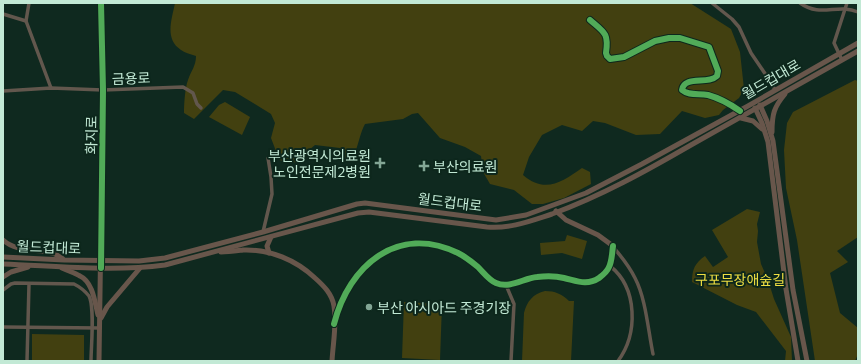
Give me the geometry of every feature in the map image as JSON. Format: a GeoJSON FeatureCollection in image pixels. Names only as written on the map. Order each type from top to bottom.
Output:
{"type":"FeatureCollection","features":[{"type":"Feature","properties":{"kind":"main road","name":"화지로"},"geometry":{"type":"LineString","coordinates":[[100,321],[104,90],[101,3]]}},
{"type":"Feature","properties":{"kind":"main road","name":"월드컵대로"},"geometry":{"type":"LineString","coordinates":[[3,257],[101,261],[139,261],[165,258],[263,232],[358,204],[379,204],[496,220],[517,217],[586,193],[740,111],[774,90],[858,43]]}},
{"type":"Feature","properties":{"kind":"main road","name":"월드컵대로"},"geometry":{"type":"LineString","coordinates":[[3,264],[101,268],[140,268],[165,265],[364,213],[385,214],[498,228],[520,225],[589,199],[641,173],[858,51]]}},
{"type":"Feature","properties":{"kind":"main road"},"geometry":{"type":"LineString","coordinates":[[787,91],[778,102],[773,112],[773,141],[793,290],[807,361]]}},
{"type":"Feature","properties":{"kind":"main road"},"geometry":{"type":"LineString","coordinates":[[755,102],[767,121],[773,141]]}},
{"type":"Feature","properties":{"kind":"main road"},"geometry":{"type":"LineString","coordinates":[[758,108],[768,142],[786,289],[798,361]]}},
{"type":"Feature","properties":{"kind":"main road"},"geometry":{"type":"LineString","coordinates":[[741,118],[753,121],[765,132]]}},
{"type":"Feature","properties":{"kind":"main road"},"geometry":{"type":"LineString","coordinates":[[334,324],[339,307],[347,289],[361,270],[377,257],[401,246],[416,244],[439,247],[459,254],[478,267],[495,283],[506,285],[526,278],[547,276],[564,278],[578,282],[591,282],[602,276],[610,266],[613,246],[598,235],[566,220],[557,212],[553,205]]}},
{"type":"Feature","properties":{"kind":"main road"},"geometry":{"type":"LineString","coordinates":[[269,253],[267,246],[271,237]]}},
{"type":"Feature","properties":{"kind":"main road"},"geometry":{"type":"LineString","coordinates":[[3,240],[11,246],[53,253],[64,260]]}},
{"type":"Feature","properties":{"kind":"main road"},"geometry":{"type":"LineString","coordinates":[[210,253],[243,250],[269,253],[297,263],[309,272],[329,291],[334,305],[332,361]]}},
{"type":"Feature","properties":{"kind":"main road"},"geometry":{"type":"LineString","coordinates":[[3,276],[32,266]]}},
{"type":"Feature","properties":{"kind":"main road"},"geometry":{"type":"LineString","coordinates":[[60,267],[81,276],[86,280],[93,294],[100,321],[99,361]]}},
{"type":"Feature","properties":{"kind":"main road"},"geometry":{"type":"LineString","coordinates":[[100,321],[107,307],[140,268]]}},
{"type":"Feature","properties":{"kind":"street"},"geometry":{"type":"LineString","coordinates":[[29,3],[26,21],[51,88]]}},
{"type":"Feature","properties":{"kind":"street"},"geometry":{"type":"LineString","coordinates":[[712,3],[732,18],[739,27],[751,53],[772,84],[774,90]]}},
{"type":"Feature","properties":{"kind":"street"},"geometry":{"type":"LineString","coordinates":[[800,3],[817,11],[851,9],[858,12]]}},
{"type":"Feature","properties":{"kind":"street"},"geometry":{"type":"LineString","coordinates":[[842,60],[834,43],[847,3]]}},
{"type":"Feature","properties":{"kind":"street"},"geometry":{"type":"LineString","coordinates":[[3,14],[26,21]]}},
{"type":"Feature","properties":{"kind":"street"},"geometry":{"type":"LineString","coordinates":[[590,20],[601,29],[607,37],[606,53],[610,59],[624,57],[655,41],[669,38],[680,38],[709,48],[718,71],[718,76],[713,80],[686,82],[682,90],[692,94],[706,94],[724,101],[740,111]]}},
{"type":"Feature","properties":{"kind":"street","name":"금용로"},"geometry":{"type":"LineString","coordinates":[[3,91],[51,88],[104,90],[183,87],[193,93],[197,104],[201,108]]}},
{"type":"Feature","properties":{"kind":"street"},"geometry":{"type":"LineString","coordinates":[[263,232],[272,194],[268,158]]}},
{"type":"Feature","properties":{"kind":"street"},"geometry":{"type":"LineString","coordinates":[[613,246],[627,264],[637,283],[644,306],[653,354]]}},
{"type":"Feature","properties":{"kind":"street"},"geometry":{"type":"LineString","coordinates":[[610,266],[615,270],[624,284],[632,308],[632,324],[629,341],[618,361]]}},
{"type":"Feature","properties":{"kind":"street"},"geometry":{"type":"LineString","coordinates":[[3,290],[11,284],[74,284],[82,289],[88,295],[92,304],[91,361]]}},
{"type":"Feature","properties":{"kind":"street"},"geometry":{"type":"LineString","coordinates":[[27,361],[29,284]]}},
{"type":"Feature","properties":{"kind":"street"},"geometry":{"type":"LineString","coordinates":[[506,285],[514,304],[511,361]]}},
{"type":"Feature","properties":{"kind":"street"},"geometry":{"type":"LineString","coordinates":[[3,327],[100,328]]}},
{"type":"Feature","properties":{"kind":"green space"},"geometry":{"type":"Polygon","coordinates":[[[175,3],[690,3],[731,29],[740,52],[744,89],[739,98],[723,110],[719,115],[705,118],[682,111],[660,134],[636,135],[605,123],[593,121],[582,131],[562,125],[542,135],[529,157],[523,175],[531,181],[546,185],[553,184],[567,178],[582,168],[590,172],[591,184],[564,198],[543,204],[532,204],[514,190],[490,184],[483,172],[481,156],[465,147],[440,138],[418,113],[412,114],[403,119],[365,124],[353,158],[344,158],[340,148],[315,145],[303,155],[299,162],[284,163],[279,159],[271,138],[275,123],[271,114],[235,92],[223,90],[194,119],[184,113],[184,109],[187,83],[196,60],[196,56],[181,50],[172,40],[170,28],[175,3]]]}},
{"type":"Feature","properties":{"kind":"green space","name":"구포무장애숲길"},"geometry":{"type":"Polygon","coordinates":[[[855,80],[858,81],[858,237],[837,251],[848,262],[830,273],[840,313],[858,328],[858,354],[855,361],[815,361],[797,240],[786,188],[784,150],[787,123],[793,112],[855,80]]]}},
{"type":"Feature","properties":{"kind":"green space"},"geometry":{"type":"Polygon","coordinates":[[[225,102],[250,117],[242,135],[209,117],[219,105],[225,102]]]}},
{"type":"Feature","properties":{"kind":"green space","name":"구포무장애숲길"},"geometry":{"type":"Polygon","coordinates":[[[747,209],[760,212],[757,224],[757,242],[761,264],[774,299],[791,337],[792,361],[785,361],[786,351],[756,312],[737,305],[692,282],[695,267],[705,256],[713,267],[728,257],[712,230],[747,209]]]}},
{"type":"Feature","properties":{"kind":"green space"},"geometry":{"type":"Polygon","coordinates":[[[567,235],[587,241],[582,259],[562,253],[541,255],[540,243],[565,241],[567,235]]]}},
{"type":"Feature","properties":{"kind":"green space"},"geometry":{"type":"Polygon","coordinates":[[[545,291],[555,292],[564,296],[569,301],[574,301],[571,361],[522,361],[525,309],[534,296],[545,291]]]}},
{"type":"Feature","properties":{"kind":"green space"},"geometry":{"type":"Polygon","coordinates":[[[404,302],[442,304],[440,360],[402,358],[404,302]]]}},
{"type":"Feature","properties":{"kind":"green space"},"geometry":{"type":"Polygon","coordinates":[[[32,334],[84,335],[84,360],[32,360],[32,334]]]}},
{"type":"Feature","properties":{"kind":"cycle path"},"geometry":{"type":"LineString","coordinates":[[101,3],[103,90],[101,268]]}},
{"type":"Feature","properties":{"kind":"cycle path"},"geometry":{"type":"LineString","coordinates":[[590,20],[602,30],[606,37],[606,53],[610,59],[624,57],[655,41],[669,38],[680,38],[709,47],[718,71],[717,76],[713,79],[692,81],[684,85],[682,90],[688,93],[712,96],[740,111]]}},
{"type":"Feature","properties":{"kind":"cycle path"},"geometry":{"type":"LineString","coordinates":[[334,324],[341,303],[351,284],[364,268],[379,256],[396,247],[415,244],[436,245],[458,253],[478,267],[493,282],[506,285],[544,276],[561,277],[582,282],[590,282],[599,278],[608,269],[613,246]]}},
{"type":"Feature","properties":{"kind":"place","name":"부산광역시의료원 노인전문제2병원"},"geometry":{"type":"Point","coordinates":[380,163]}},
{"type":"Feature","properties":{"kind":"place","name":"부산의료원"},"geometry":{"type":"Point","coordinates":[424,166]}},
{"type":"Feature","properties":{"kind":"place","name":"부산 아시아드 주경기장"},"geometry":{"type":"Point","coordinates":[369,307]}}]}
